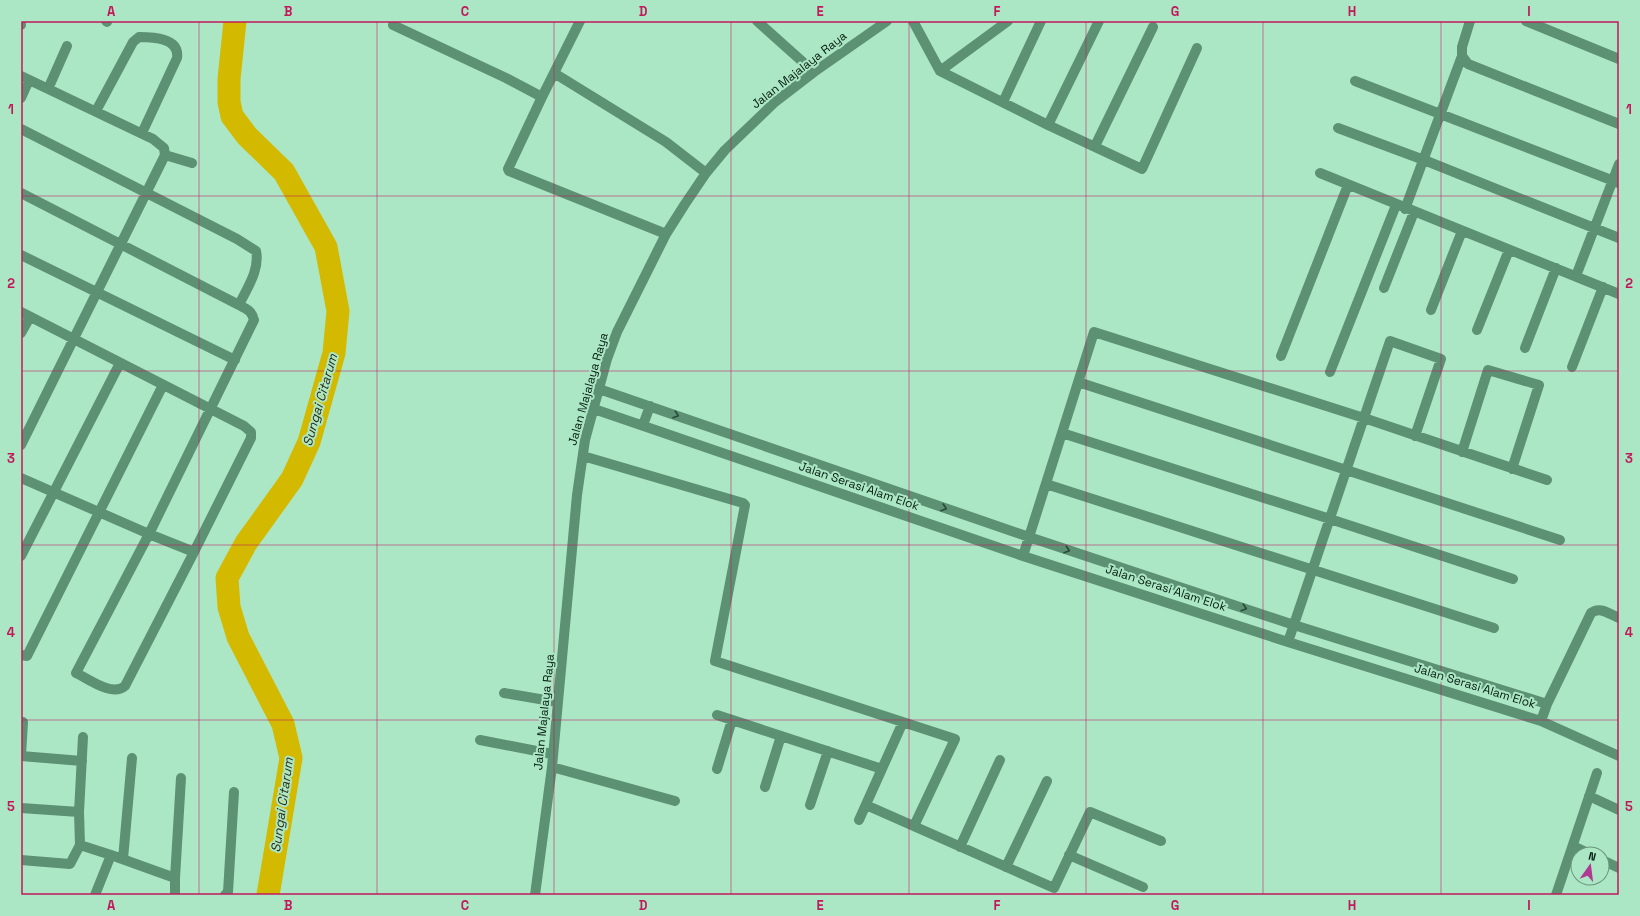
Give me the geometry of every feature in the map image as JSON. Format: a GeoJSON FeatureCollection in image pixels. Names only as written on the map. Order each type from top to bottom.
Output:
{"type":"FeatureCollection","features":[{"type":"Feature","properties":{"kind":"street"},"geometry":{"type":"LineString","coordinates":[[580,21],[508,169],[511,174],[666,234]]}},
{"type":"Feature","properties":{"kind":"street"},"geometry":{"type":"LineString","coordinates":[[758,21],[814,72]]}},
{"type":"Feature","properties":{"kind":"street","name":"Jalan Majalaya Raya"},"geometry":{"type":"LineString","coordinates":[[535,895],[552,767],[577,495],[585,440],[607,359],[617,332],[666,234],[706,173],[725,150],[775,102],[814,72],[887,21]]}},
{"type":"Feature","properties":{"kind":"street"},"geometry":{"type":"LineString","coordinates":[[913,21],[940,71],[1048,125],[1142,169],[1197,48]]}},
{"type":"Feature","properties":{"kind":"street"},"geometry":{"type":"LineString","coordinates":[[940,71],[1008,21]]}},
{"type":"Feature","properties":{"kind":"street"},"geometry":{"type":"LineString","coordinates":[[1003,102],[1041,21]]}},
{"type":"Feature","properties":{"kind":"street"},"geometry":{"type":"LineString","coordinates":[[1048,125],[1099,21]]}},
{"type":"Feature","properties":{"kind":"street"},"geometry":{"type":"LineString","coordinates":[[1330,372],[1405,209],[1462,56],[1462,47],[1470,21]]}},
{"type":"Feature","properties":{"kind":"street"},"geometry":{"type":"LineString","coordinates":[[1526,21],[1619,59]]}},
{"type":"Feature","properties":{"kind":"street"},"geometry":{"type":"LineString","coordinates":[[393,25],[506,78],[542,97]]}},
{"type":"Feature","properties":{"kind":"street"},"geometry":{"type":"LineString","coordinates":[[1095,146],[1153,27]]}},
{"type":"Feature","properties":{"kind":"street"},"geometry":{"type":"LineString","coordinates":[[96,111],[133,42],[139,37],[162,39],[174,45],[178,52],[177,58],[142,133]]}},
{"type":"Feature","properties":{"kind":"street"},"geometry":{"type":"LineString","coordinates":[[48,89],[67,46]]}},
{"type":"Feature","properties":{"kind":"street"},"geometry":{"type":"LineString","coordinates":[[1462,56],[1468,64],[1619,124]]}},
{"type":"Feature","properties":{"kind":"street"},"geometry":{"type":"LineString","coordinates":[[554,73],[648,130],[706,173]]}},
{"type":"Feature","properties":{"kind":"street"},"geometry":{"type":"LineString","coordinates":[[21,98],[25,78],[142,133],[160,143],[164,148],[165,155],[21,445]]}},
{"type":"Feature","properties":{"kind":"street"},"geometry":{"type":"LineString","coordinates":[[1355,81],[1616,182]]}},
{"type":"Feature","properties":{"kind":"street"},"geometry":{"type":"LineString","coordinates":[[1338,128],[1424,160],[1619,238]]}},
{"type":"Feature","properties":{"kind":"street"},"geometry":{"type":"LineString","coordinates":[[21,129],[237,239],[256,251],[257,258],[255,270],[239,305]]}},
{"type":"Feature","properties":{"kind":"street"},"geometry":{"type":"LineString","coordinates":[[165,155],[192,163]]}},
{"type":"Feature","properties":{"kind":"street"},"geometry":{"type":"LineString","coordinates":[[1576,276],[1594,228],[1616,182],[1619,164]]}},
{"type":"Feature","properties":{"kind":"street"},"geometry":{"type":"LineString","coordinates":[[1320,173],[1405,209],[1619,294]]}},
{"type":"Feature","properties":{"kind":"street"},"geometry":{"type":"LineString","coordinates":[[1281,356],[1348,185]]}},
{"type":"Feature","properties":{"kind":"street"},"geometry":{"type":"LineString","coordinates":[[21,194],[239,305],[248,310],[252,314],[254,320],[211,409],[149,534],[76,672],[105,687],[115,690],[121,689],[125,686],[194,552],[251,438],[250,432],[244,426],[211,409],[73,339],[25,315],[21,334]]}},
{"type":"Feature","properties":{"kind":"street"},"geometry":{"type":"LineString","coordinates":[[1384,288],[1405,209]]}},
{"type":"Feature","properties":{"kind":"street"},"geometry":{"type":"LineString","coordinates":[[1431,310],[1462,231]]}},
{"type":"Feature","properties":{"kind":"street"},"geometry":{"type":"LineString","coordinates":[[1477,330],[1509,250]]}},
{"type":"Feature","properties":{"kind":"street"},"geometry":{"type":"LineString","coordinates":[[21,255],[235,360]]}},
{"type":"Feature","properties":{"kind":"street"},"geometry":{"type":"LineString","coordinates":[[1524,348],[1556,268]]}},
{"type":"Feature","properties":{"kind":"street"},"geometry":{"type":"LineString","coordinates":[[1572,367],[1603,287]]}},
{"type":"Feature","properties":{"kind":"street"},"geometry":{"type":"LineString","coordinates":[[1023,556],[1094,332],[1364,418],[1547,480]]}},
{"type":"Feature","properties":{"kind":"street"},"geometry":{"type":"LineString","coordinates":[[1288,642],[1390,341],[1441,359],[1415,436]]}},
{"type":"Feature","properties":{"kind":"street"},"geometry":{"type":"LineString","coordinates":[[21,556],[120,363]]}},
{"type":"Feature","properties":{"kind":"street"},"geometry":{"type":"LineString","coordinates":[[1462,452],[1488,370],[1539,385],[1512,469]]}},
{"type":"Feature","properties":{"kind":"street"},"geometry":{"type":"LineString","coordinates":[[1078,382],[1560,540]]}},
{"type":"Feature","properties":{"kind":"street"},"geometry":{"type":"LineString","coordinates":[[21,655],[27,656],[163,385]]}},
{"type":"Feature","properties":{"kind":"street","name":"Jalan Serasi Alam Elok"},"geometry":{"type":"LineString","coordinates":[[594,409],[1023,556],[1288,642],[1541,721],[1547,704],[1294,625],[1029,537],[599,389]]}},
{"type":"Feature","properties":{"kind":"street"},"geometry":{"type":"LineString","coordinates":[[643,425],[650,406]]}},
{"type":"Feature","properties":{"kind":"street"},"geometry":{"type":"LineString","coordinates":[[1062,433],[1330,518],[1512,579]]}},
{"type":"Feature","properties":{"kind":"street"},"geometry":{"type":"LineString","coordinates":[[583,456],[745,505],[715,661],[954,739],[914,826]]}},
{"type":"Feature","properties":{"kind":"street"},"geometry":{"type":"LineString","coordinates":[[21,478],[194,552]]}},
{"type":"Feature","properties":{"kind":"street"},"geometry":{"type":"LineString","coordinates":[[1046,484],[1494,628]]}},
{"type":"Feature","properties":{"kind":"street"},"geometry":{"type":"LineString","coordinates":[[1547,704],[1590,613],[1595,610],[1600,610],[1619,618]]}},
{"type":"Feature","properties":{"kind":"street"},"geometry":{"type":"LineString","coordinates":[[504,693],[557,702]]}},
{"type":"Feature","properties":{"kind":"street"},"geometry":{"type":"LineString","coordinates":[[717,715],[882,769]]}},
{"type":"Feature","properties":{"kind":"street"},"geometry":{"type":"LineString","coordinates":[[716,769],[732,720]]}},
{"type":"Feature","properties":{"kind":"street"},"geometry":{"type":"LineString","coordinates":[[1541,721],[1619,756]]}},
{"type":"Feature","properties":{"kind":"street"},"geometry":{"type":"LineString","coordinates":[[23,722],[21,756],[82,761]]}},
{"type":"Feature","properties":{"kind":"street"},"geometry":{"type":"LineString","coordinates":[[859,820],[903,722]]}},
{"type":"Feature","properties":{"kind":"street"},"geometry":{"type":"LineString","coordinates":[[765,787],[781,736]]}},
{"type":"Feature","properties":{"kind":"street"},"geometry":{"type":"LineString","coordinates":[[21,860],[70,864],[80,845],[79,812],[83,737]]}},
{"type":"Feature","properties":{"kind":"street"},"geometry":{"type":"LineString","coordinates":[[480,740],[552,754]]}},
{"type":"Feature","properties":{"kind":"street"},"geometry":{"type":"LineString","coordinates":[[810,805],[828,751]]}},
{"type":"Feature","properties":{"kind":"street"},"geometry":{"type":"LineString","coordinates":[[123,859],[132,758]]}},
{"type":"Feature","properties":{"kind":"street"},"geometry":{"type":"LineString","coordinates":[[960,847],[1000,760]]}},
{"type":"Feature","properties":{"kind":"street"},"geometry":{"type":"LineString","coordinates":[[552,767],[675,801]]}},
{"type":"Feature","properties":{"kind":"street"},"geometry":{"type":"LineString","coordinates":[[1572,846],[1597,773]]}},
{"type":"Feature","properties":{"kind":"street"},"geometry":{"type":"LineString","coordinates":[[175,895],[181,778]]}},
{"type":"Feature","properties":{"kind":"street"},"geometry":{"type":"LineString","coordinates":[[1006,867],[1047,781]]}},
{"type":"Feature","properties":{"kind":"street"},"geometry":{"type":"LineString","coordinates":[[225,895],[228,892],[234,792]]}},
{"type":"Feature","properties":{"kind":"street"},"geometry":{"type":"LineString","coordinates":[[1589,796],[1619,810]]}},
{"type":"Feature","properties":{"kind":"street"},"geometry":{"type":"LineString","coordinates":[[866,805],[1054,888],[1090,812],[1161,841]]}},
{"type":"Feature","properties":{"kind":"street"},"geometry":{"type":"LineString","coordinates":[[21,808],[79,812]]}},
{"type":"Feature","properties":{"kind":"street"},"geometry":{"type":"LineString","coordinates":[[80,845],[175,878]]}},
{"type":"Feature","properties":{"kind":"street"},"geometry":{"type":"LineString","coordinates":[[1556,895],[1570,852]]}},
{"type":"Feature","properties":{"kind":"street"},"geometry":{"type":"LineString","coordinates":[[95,895],[111,855]]}},
{"type":"Feature","properties":{"kind":"street"},"geometry":{"type":"LineString","coordinates":[[1069,855],[1142,887]]}},
{"type":"Feature","properties":{"kind":"waterway","name":"Sungai Citarum"},"geometry":{"type":"LineString","coordinates":[[235,21],[229,79],[229,102],[232,116],[247,136],[284,172],[326,247],[338,311],[334,353],[309,442],[292,479],[246,543],[227,578],[229,607],[238,637],[283,724],[291,758],[268,895]]}}]}
